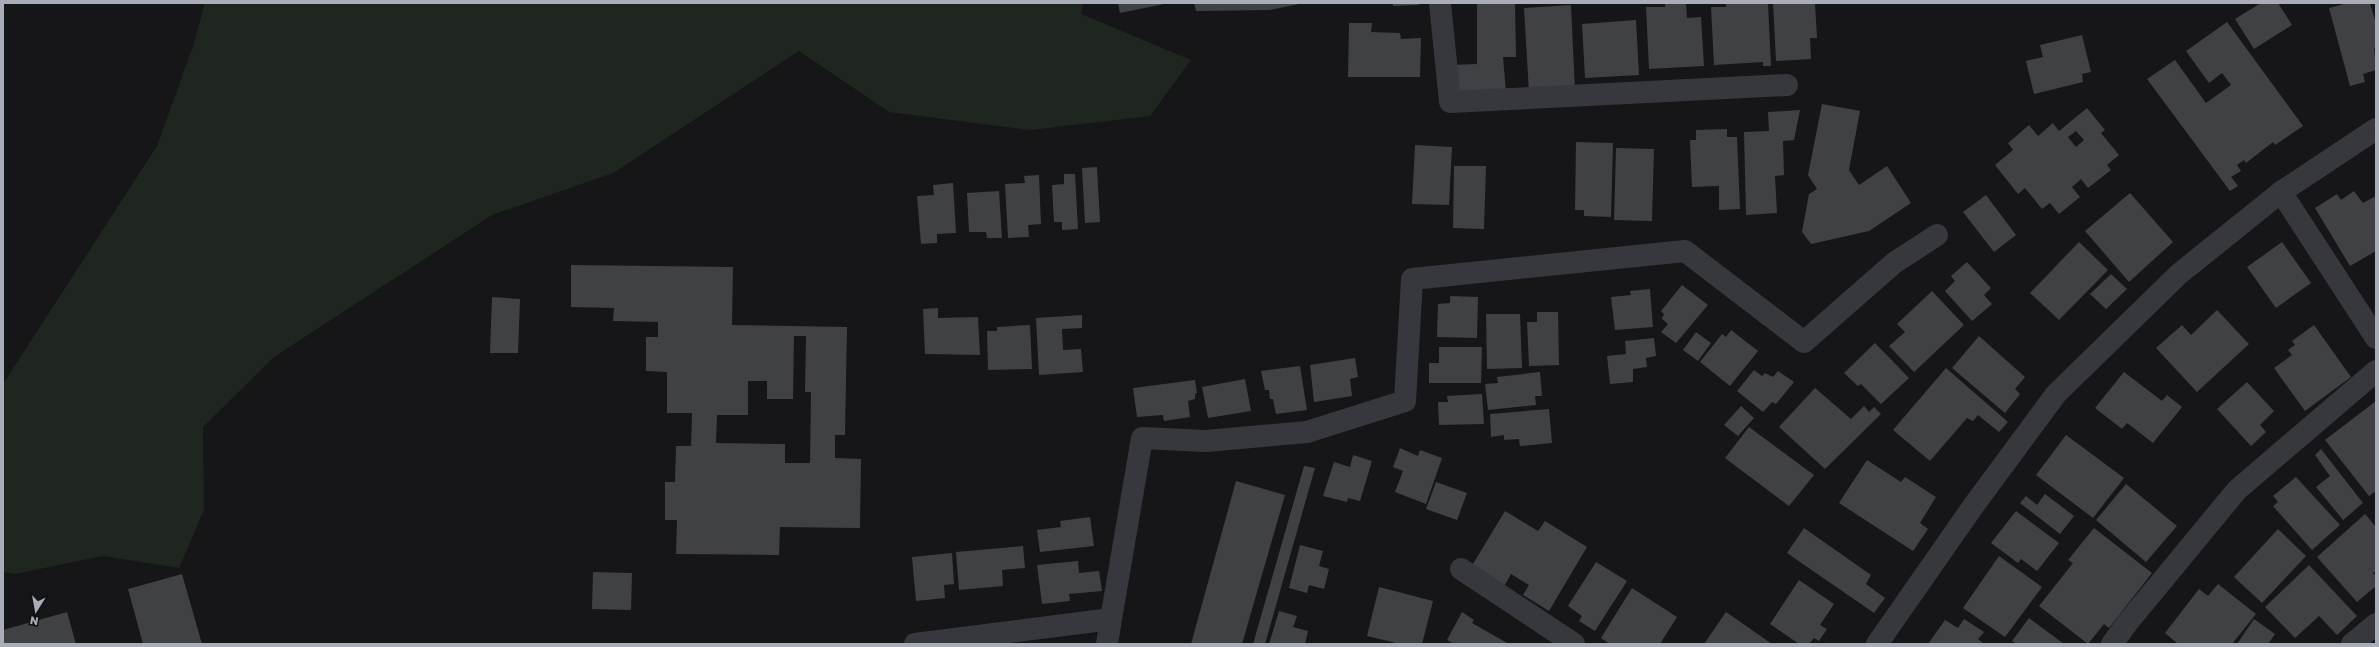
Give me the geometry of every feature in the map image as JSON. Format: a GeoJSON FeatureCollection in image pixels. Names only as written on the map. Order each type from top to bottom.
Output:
{"type":"FeatureCollection","features":[{"type":"Feature","properties":{"kind":"street"},"geometry":{"type":"LineString","coordinates":[[1440,3],[1450,102],[1787,85]]}},
{"type":"Feature","properties":{"kind":"street"},"geometry":{"type":"LineString","coordinates":[[1877,644],[1974,505],[2056,394],[2179,274],[2281,192],[2376,129]]}},
{"type":"Feature","properties":{"kind":"street"},"geometry":{"type":"LineString","coordinates":[[2281,192],[2376,338]]}},
{"type":"Feature","properties":{"kind":"street"},"geometry":{"type":"LineString","coordinates":[[1107,644],[1142,438],[1206,441],[1307,432],[1405,401],[1412,279],[1685,251],[1804,342],[1894,263],[1937,235]]}},
{"type":"Feature","properties":{"kind":"street"},"geometry":{"type":"LineString","coordinates":[[2112,644],[2128,622],[2237,490],[2376,371]]}},
{"type":"Feature","properties":{"kind":"street"},"geometry":{"type":"LineString","coordinates":[[1461,569],[1574,644]]}},
{"type":"Feature","properties":{"kind":"street"},"geometry":{"type":"LineString","coordinates":[[915,644],[1111,619]]}},
{"type":"Feature","properties":{"kind":"street"},"geometry":{"type":"LineString","coordinates":[[2352,644],[2376,624]]}},
{"type":"Feature","properties":{"kind":"shaded area"},"geometry":{"type":"Polygon","coordinates":[[[205,3],[1083,3],[1081,14],[1191,60],[1150,116],[1030,130],[889,112],[799,51],[613,173],[492,215],[274,357],[203,427],[204,510],[179,568],[103,556],[15,574],[3,572],[3,384],[157,146],[193,46],[205,3]]]}},
{"type":"Feature","properties":{"kind":"building"},"geometry":{"type":"Polygon","coordinates":[[[1118,3],[1164,3],[1164,4],[1120,13],[1118,3]]]}},
{"type":"Feature","properties":{"kind":"building"},"geometry":{"type":"Polygon","coordinates":[[[1194,3],[1299,4],[1270,10],[1196,11],[1194,3]]]}},
{"type":"Feature","properties":{"kind":"building"},"geometry":{"type":"Polygon","coordinates":[[[1393,3],[1419,3],[1419,5],[1393,6],[1393,3]]]}},
{"type":"Feature","properties":{"kind":"building"},"geometry":{"type":"Polygon","coordinates":[[[1477,3],[1515,3],[1516,57],[1503,57],[1506,92],[1453,96],[1451,65],[1477,64],[1477,3]]]}},
{"type":"Feature","properties":{"kind":"building"},"geometry":{"type":"Polygon","coordinates":[[[1665,3],[1686,3],[1687,18],[1701,17],[1704,66],[1649,69],[1646,7],[1665,7],[1665,3]]]}},
{"type":"Feature","properties":{"kind":"building"},"geometry":{"type":"Polygon","coordinates":[[[1726,3],[1768,4],[1771,66],[1763,66],[1763,62],[1714,65],[1711,7],[1726,7],[1726,3]]]}},
{"type":"Feature","properties":{"kind":"building"},"geometry":{"type":"Polygon","coordinates":[[[1773,3],[1815,3],[1817,38],[1810,38],[1811,59],[1776,61],[1773,3]]]}},
{"type":"Feature","properties":{"kind":"building"},"geometry":{"type":"Polygon","coordinates":[[[2261,3],[2278,3],[2292,25],[2254,49],[2235,19],[2261,3]]]}},
{"type":"Feature","properties":{"kind":"building"},"geometry":{"type":"Polygon","coordinates":[[[2348,3],[2370,3],[2376,24],[2376,48],[2374,48],[2376,70],[2363,74],[2365,82],[2350,86],[2329,8],[2348,3]]]}},
{"type":"Feature","properties":{"kind":"building"},"geometry":{"type":"Polygon","coordinates":[[[1571,5],[1575,91],[1529,93],[1524,8],[1571,5]]]}},
{"type":"Feature","properties":{"kind":"building"},"geometry":{"type":"Polygon","coordinates":[[[1636,20],[1639,75],[1585,78],[1582,24],[1636,20]]]}},
{"type":"Feature","properties":{"kind":"building"},"geometry":{"type":"Polygon","coordinates":[[[2227,22],[2303,126],[2275,145],[2273,142],[2246,163],[2244,160],[2237,165],[2241,171],[2231,177],[2238,186],[2230,191],[2147,79],[2175,60],[2206,103],[2231,85],[2222,73],[2209,83],[2186,51],[2227,22]]]}},
{"type":"Feature","properties":{"kind":"building"},"geometry":{"type":"Polygon","coordinates":[[[1349,23],[1372,23],[1371,32],[1400,33],[1401,39],[1421,38],[1420,77],[1348,77],[1349,23]]]}},
{"type":"Feature","properties":{"kind":"building"},"geometry":{"type":"Polygon","coordinates":[[[2082,35],[2091,72],[2082,74],[2083,82],[2034,94],[2026,61],[2043,57],[2040,45],[2082,35]]]}},
{"type":"Feature","properties":{"kind":"building"},"geometry":{"type":"Polygon","coordinates":[[[1822,104],[1860,111],[1849,170],[1859,185],[1887,166],[1911,203],[1869,231],[1811,244],[1802,232],[1809,194],[1817,189],[1808,175],[1822,104]]]}},
{"type":"Feature","properties":{"kind":"building"},"geometry":{"type":"Polygon","coordinates":[[[2087,108],[2105,130],[2101,133],[2119,155],[2107,165],[2111,170],[2088,188],[2081,179],[2072,187],[2080,197],[2059,214],[2050,203],[2042,209],[2025,188],[2018,194],[1995,165],[2013,150],[2008,143],[2029,125],[2038,136],[2053,123],[2059,131],[2087,108]],[[2076,131],[2068,137],[2076,147],[2084,140],[2076,131]]]}},
{"type":"Feature","properties":{"kind":"building"},"geometry":{"type":"Polygon","coordinates":[[[1800,110],[1794,140],[1783,141],[1784,175],[1775,176],[1777,213],[1746,215],[1744,132],[1769,131],[1768,112],[1800,110]]]}},
{"type":"Feature","properties":{"kind":"building"},"geometry":{"type":"Polygon","coordinates":[[[1727,129],[1727,137],[1737,137],[1740,209],[1719,210],[1719,186],[1692,187],[1690,140],[1696,140],[1696,130],[1727,129]]]}},
{"type":"Feature","properties":{"kind":"building"},"geometry":{"type":"Polygon","coordinates":[[[1576,142],[1613,143],[1611,217],[1584,216],[1584,210],[1575,210],[1576,142]]]}},
{"type":"Feature","properties":{"kind":"building"},"geometry":{"type":"Polygon","coordinates":[[[1415,145],[1452,147],[1449,205],[1412,204],[1415,145]]]}},
{"type":"Feature","properties":{"kind":"building"},"geometry":{"type":"Polygon","coordinates":[[[1616,148],[1654,149],[1652,221],[1614,220],[1616,148]]]}},
{"type":"Feature","properties":{"kind":"building"},"geometry":{"type":"Polygon","coordinates":[[[1454,166],[1486,166],[1484,229],[1453,228],[1454,166]]]}},
{"type":"Feature","properties":{"kind":"building"},"geometry":{"type":"Polygon","coordinates":[[[1097,167],[1100,222],[1085,223],[1082,168],[1097,167]]]}},
{"type":"Feature","properties":{"kind":"building"},"geometry":{"type":"Polygon","coordinates":[[[1064,174],[1075,174],[1078,229],[1062,230],[1062,222],[1054,222],[1052,185],[1064,184],[1064,174]]]}},
{"type":"Feature","properties":{"kind":"building"},"geometry":{"type":"Polygon","coordinates":[[[1039,175],[1041,224],[1028,225],[1029,237],[1008,238],[1005,184],[1025,183],[1024,176],[1039,175]]]}},
{"type":"Feature","properties":{"kind":"building"},"geometry":{"type":"Polygon","coordinates":[[[953,183],[956,233],[937,234],[937,243],[921,244],[917,196],[934,195],[933,185],[953,183]]]}},
{"type":"Feature","properties":{"kind":"building"},"geometry":{"type":"Polygon","coordinates":[[[999,191],[1002,238],[987,238],[986,232],[969,232],[967,193],[999,191]]]}},
{"type":"Feature","properties":{"kind":"building"},"geometry":{"type":"Polygon","coordinates":[[[2354,191],[2363,203],[2376,196],[2376,251],[2350,266],[2315,208],[2337,194],[2341,200],[2354,191]]]}},
{"type":"Feature","properties":{"kind":"building"},"geometry":{"type":"Polygon","coordinates":[[[2130,193],[2173,242],[2129,282],[2085,231],[2130,193]]]}},
{"type":"Feature","properties":{"kind":"building"},"geometry":{"type":"Polygon","coordinates":[[[1986,195],[2016,235],[1994,252],[1963,212],[1986,195]]]}},
{"type":"Feature","properties":{"kind":"building"},"geometry":{"type":"Polygon","coordinates":[[[2079,242],[2108,270],[2059,320],[2030,293],[2079,242]]]}},
{"type":"Feature","properties":{"kind":"building"},"geometry":{"type":"Polygon","coordinates":[[[2282,242],[2311,283],[2276,308],[2247,267],[2282,242]]]}},
{"type":"Feature","properties":{"kind":"building"},"geometry":{"type":"Polygon","coordinates":[[[1967,262],[1991,288],[1984,295],[1992,304],[1972,321],[1945,291],[1955,281],[1951,276],[1967,262]]]}},
{"type":"Feature","properties":{"kind":"building"},"geometry":{"type":"Polygon","coordinates":[[[571,265],[733,267],[732,325],[847,327],[845,435],[835,435],[835,458],[861,459],[860,528],[780,527],[779,555],[676,554],[677,520],[665,520],[665,482],[675,482],[676,446],[691,446],[692,413],[667,413],[667,372],[646,371],[646,337],[658,337],[658,322],[613,321],[614,308],[571,307],[571,265]],[[794,336],[793,399],[767,399],[767,381],[748,381],[748,415],[717,415],[716,443],[785,444],[785,463],[810,463],[811,392],[805,392],[806,336],[794,336]]]}},
{"type":"Feature","properties":{"kind":"building"},"geometry":{"type":"Polygon","coordinates":[[[2111,274],[2127,289],[2106,309],[2090,294],[2111,274]]]}},
{"type":"Feature","properties":{"kind":"building"},"geometry":{"type":"Polygon","coordinates":[[[1682,285],[1708,305],[1676,343],[1661,332],[1668,324],[1662,319],[1664,314],[1661,311],[1682,285]]]}},
{"type":"Feature","properties":{"kind":"building"},"geometry":{"type":"Polygon","coordinates":[[[1650,289],[1653,327],[1615,330],[1611,297],[1631,295],[1630,291],[1650,289]]]}},
{"type":"Feature","properties":{"kind":"building"},"geometry":{"type":"Polygon","coordinates":[[[1932,291],[1964,325],[1914,372],[1889,346],[1905,332],[1897,324],[1932,291]]]}},
{"type":"Feature","properties":{"kind":"building"},"geometry":{"type":"Polygon","coordinates":[[[1450,296],[1478,297],[1477,338],[1437,337],[1438,304],[1450,303],[1450,296]]]}},
{"type":"Feature","properties":{"kind":"building"},"geometry":{"type":"Polygon","coordinates":[[[492,297],[520,299],[518,353],[490,353],[492,297]]]}},
{"type":"Feature","properties":{"kind":"building"},"geometry":{"type":"Polygon","coordinates":[[[938,308],[938,318],[978,317],[980,355],[925,354],[923,309],[938,308]]]}},
{"type":"Feature","properties":{"kind":"building"},"geometry":{"type":"Polygon","coordinates":[[[2217,310],[2249,344],[2197,392],[2156,348],[2182,325],[2191,335],[2217,310]]]}},
{"type":"Feature","properties":{"kind":"building"},"geometry":{"type":"Polygon","coordinates":[[[1537,312],[1558,312],[1559,365],[1529,366],[1527,322],[1537,322],[1537,312]]]}},
{"type":"Feature","properties":{"kind":"building"},"geometry":{"type":"Polygon","coordinates":[[[1486,314],[1520,314],[1522,368],[1487,369],[1486,314]]]}},
{"type":"Feature","properties":{"kind":"building"},"geometry":{"type":"Polygon","coordinates":[[[1082,315],[1082,328],[1062,329],[1063,350],[1081,349],[1083,372],[1039,375],[1036,318],[1082,315]]]}},
{"type":"Feature","properties":{"kind":"building"},"geometry":{"type":"Polygon","coordinates":[[[1030,325],[1032,369],[988,370],[987,331],[997,331],[997,327],[1030,325]]]}},
{"type":"Feature","properties":{"kind":"building"},"geometry":{"type":"Polygon","coordinates":[[[2314,325],[2351,377],[2305,411],[2274,368],[2292,355],[2288,350],[2295,345],[2292,341],[2314,325]]]}},
{"type":"Feature","properties":{"kind":"building"},"geometry":{"type":"Polygon","coordinates":[[[1731,330],[1758,351],[1730,386],[1700,362],[1722,334],[1726,337],[1731,330]]]}},
{"type":"Feature","properties":{"kind":"building"},"geometry":{"type":"Polygon","coordinates":[[[1696,332],[1711,343],[1698,361],[1683,350],[1696,332]]]}},
{"type":"Feature","properties":{"kind":"building"},"geometry":{"type":"Polygon","coordinates":[[[1979,336],[2025,377],[2015,389],[2020,394],[2005,413],[1952,368],[1979,336]]]}},
{"type":"Feature","properties":{"kind":"building"},"geometry":{"type":"Polygon","coordinates":[[[1654,338],[1656,356],[1646,358],[1647,367],[1633,369],[1633,382],[1610,384],[1607,356],[1626,354],[1625,341],[1654,338]]]}},
{"type":"Feature","properties":{"kind":"building"},"geometry":{"type":"Polygon","coordinates":[[[1875,343],[1909,378],[1881,404],[1861,384],[1858,386],[1844,373],[1875,343]]]}},
{"type":"Feature","properties":{"kind":"building"},"geometry":{"type":"Polygon","coordinates":[[[1439,347],[1482,347],[1481,383],[1429,383],[1429,363],[1439,363],[1439,347]]]}},
{"type":"Feature","properties":{"kind":"building"},"geometry":{"type":"Polygon","coordinates":[[[1355,358],[1358,377],[1350,379],[1352,396],[1314,402],[1310,365],[1355,358]]]}},
{"type":"Feature","properties":{"kind":"building"},"geometry":{"type":"Polygon","coordinates":[[[1300,366],[1307,410],[1276,414],[1273,399],[1270,399],[1269,390],[1265,390],[1261,371],[1300,366]]]}},
{"type":"Feature","properties":{"kind":"building"},"geometry":{"type":"Polygon","coordinates":[[[1946,368],[2008,422],[1999,432],[1978,415],[1973,421],[1967,418],[1930,461],[1893,430],[1946,368]]]}},
{"type":"Feature","properties":{"kind":"building"},"geometry":{"type":"Polygon","coordinates":[[[1754,370],[1762,376],[1765,373],[1773,377],[1778,371],[1794,382],[1776,404],[1772,402],[1763,412],[1737,391],[1754,370]]]}},
{"type":"Feature","properties":{"kind":"building"},"geometry":{"type":"Polygon","coordinates":[[[1540,372],[1542,396],[1535,396],[1536,405],[1488,410],[1485,384],[1498,383],[1497,377],[1540,372]]]}},
{"type":"Feature","properties":{"kind":"building"},"geometry":{"type":"Polygon","coordinates":[[[2124,372],[2162,401],[2167,395],[2182,407],[2153,443],[2127,423],[2122,429],[2095,408],[2124,372]]]}},
{"type":"Feature","properties":{"kind":"building"},"geometry":{"type":"Polygon","coordinates":[[[1245,379],[1251,411],[1208,418],[1202,387],[1245,379]]]}},
{"type":"Feature","properties":{"kind":"building"},"geometry":{"type":"Polygon","coordinates":[[[1195,380],[1197,393],[1195,394],[1195,399],[1188,401],[1190,417],[1164,421],[1163,415],[1137,417],[1133,388],[1195,380]]]}},
{"type":"Feature","properties":{"kind":"building"},"geometry":{"type":"Polygon","coordinates":[[[2247,382],[2274,411],[2260,425],[2266,432],[2251,446],[2217,409],[2247,382]]]}},
{"type":"Feature","properties":{"kind":"building"},"geometry":{"type":"Polygon","coordinates":[[[1815,388],[1851,419],[1864,406],[1869,412],[1874,407],[1881,414],[1825,469],[1779,427],[1815,388]]]}},
{"type":"Feature","properties":{"kind":"building"},"geometry":{"type":"Polygon","coordinates":[[[1482,394],[1484,424],[1439,425],[1438,402],[1448,402],[1447,396],[1482,394]]]}},
{"type":"Feature","properties":{"kind":"building"},"geometry":{"type":"Polygon","coordinates":[[[2376,401],[2376,491],[2369,496],[2325,440],[2376,401]]]}},
{"type":"Feature","properties":{"kind":"building"},"geometry":{"type":"Polygon","coordinates":[[[1741,406],[1754,418],[1738,436],[1724,425],[1741,406]]]}},
{"type":"Feature","properties":{"kind":"building"},"geometry":{"type":"Polygon","coordinates":[[[1549,409],[1552,443],[1520,446],[1519,439],[1504,440],[1504,435],[1491,437],[1490,414],[1549,409]]]}},
{"type":"Feature","properties":{"kind":"building"},"geometry":{"type":"Polygon","coordinates":[[[1749,427],[1814,475],[1789,506],[1725,458],[1749,427]]]}},
{"type":"Feature","properties":{"kind":"building"},"geometry":{"type":"Polygon","coordinates":[[[2066,435],[2124,478],[2093,518],[2036,475],[2066,435]]]}},
{"type":"Feature","properties":{"kind":"building"},"geometry":{"type":"Polygon","coordinates":[[[1400,448],[1418,456],[1420,450],[1442,458],[1426,504],[1395,492],[1403,471],[1393,467],[1400,448]]]}},
{"type":"Feature","properties":{"kind":"building"},"geometry":{"type":"Polygon","coordinates":[[[2321,449],[2363,503],[2343,520],[2316,487],[2330,476],[2315,455],[2321,449]]]}},
{"type":"Feature","properties":{"kind":"building"},"geometry":{"type":"Polygon","coordinates":[[[1353,455],[1372,461],[1360,501],[1348,498],[1347,502],[1323,496],[1334,462],[1350,467],[1353,455]]]}},
{"type":"Feature","properties":{"kind":"building"},"geometry":{"type":"Polygon","coordinates":[[[1867,460],[1901,482],[1905,477],[1936,497],[1920,523],[1928,529],[1913,551],[1839,503],[1867,460]]]}},
{"type":"Feature","properties":{"kind":"building"},"geometry":{"type":"Polygon","coordinates":[[[1304,466],[1315,468],[1265,644],[1253,644],[1304,466]]]}},
{"type":"Feature","properties":{"kind":"building"},"geometry":{"type":"Polygon","coordinates":[[[2296,477],[2340,525],[2312,550],[2273,506],[2278,502],[2273,496],[2296,477]]]}},
{"type":"Feature","properties":{"kind":"building"},"geometry":{"type":"Polygon","coordinates":[[[1236,481],[1285,495],[1242,644],[1191,644],[1236,481]]]}},
{"type":"Feature","properties":{"kind":"building"},"geometry":{"type":"Polygon","coordinates":[[[1436,482],[1467,493],[1457,520],[1426,509],[1436,482]]]}},
{"type":"Feature","properties":{"kind":"building"},"geometry":{"type":"Polygon","coordinates":[[[2126,484],[2177,526],[2146,562],[2096,520],[2126,484]]]}},
{"type":"Feature","properties":{"kind":"building"},"geometry":{"type":"Polygon","coordinates":[[[2045,494],[2074,516],[2060,534],[2020,503],[2026,496],[2037,505],[2045,494]]]}},
{"type":"Feature","properties":{"kind":"building"},"geometry":{"type":"Polygon","coordinates":[[[1505,511],[1538,531],[1545,521],[1587,547],[1549,611],[1523,595],[1529,585],[1511,574],[1503,588],[1470,569],[1505,511]]]}},
{"type":"Feature","properties":{"kind":"building"},"geometry":{"type":"Polygon","coordinates":[[[2016,511],[2059,543],[2037,571],[2021,559],[2018,563],[1991,543],[2016,511]]]}},
{"type":"Feature","properties":{"kind":"building"},"geometry":{"type":"Polygon","coordinates":[[[2365,514],[2376,527],[2376,571],[2373,573],[2376,576],[2376,586],[2357,602],[2317,557],[2365,514]]]}},
{"type":"Feature","properties":{"kind":"building"},"geometry":{"type":"Polygon","coordinates":[[[1090,517],[1094,546],[1040,552],[1037,530],[1061,527],[1060,521],[1090,517]]]}},
{"type":"Feature","properties":{"kind":"building"},"geometry":{"type":"Polygon","coordinates":[[[1804,528],[1871,575],[1866,584],[1885,598],[1874,613],[1787,553],[1804,528]]]}},
{"type":"Feature","properties":{"kind":"building"},"geometry":{"type":"Polygon","coordinates":[[[2094,528],[2152,573],[2109,628],[2104,624],[2088,644],[2039,606],[2073,563],[2068,560],[2094,528]]]}},
{"type":"Feature","properties":{"kind":"building"},"geometry":{"type":"Polygon","coordinates":[[[2278,529],[2306,556],[2262,603],[2234,577],[2278,529]]]}},
{"type":"Feature","properties":{"kind":"building"},"geometry":{"type":"Polygon","coordinates":[[[1300,545],[1323,551],[1319,566],[1329,569],[1324,589],[1309,585],[1307,593],[1289,588],[1300,545]]]}},
{"type":"Feature","properties":{"kind":"building"},"geometry":{"type":"Polygon","coordinates":[[[1023,546],[1025,568],[1002,570],[1003,586],[959,590],[956,552],[1023,546]]]}},
{"type":"Feature","properties":{"kind":"building"},"geometry":{"type":"Polygon","coordinates":[[[952,553],[954,584],[944,585],[945,598],[916,601],[912,557],[952,553]]]}},
{"type":"Feature","properties":{"kind":"building"},"geometry":{"type":"Polygon","coordinates":[[[1999,556],[2042,587],[2005,637],[1963,608],[1999,556]]]}},
{"type":"Feature","properties":{"kind":"building"},"geometry":{"type":"Polygon","coordinates":[[[1078,561],[1079,573],[1099,571],[1102,591],[1069,594],[1070,601],[1042,604],[1037,565],[1078,561]]]}},
{"type":"Feature","properties":{"kind":"building"},"geometry":{"type":"Polygon","coordinates":[[[1596,562],[1627,581],[1595,631],[1579,621],[1582,616],[1568,606],[1596,562]]]}},
{"type":"Feature","properties":{"kind":"building"},"geometry":{"type":"Polygon","coordinates":[[[2309,565],[2357,616],[2337,635],[2319,616],[2295,638],[2265,607],[2309,565]]]}},
{"type":"Feature","properties":{"kind":"building"},"geometry":{"type":"Polygon","coordinates":[[[593,572],[632,573],[631,610],[592,609],[593,572]]]}},
{"type":"Feature","properties":{"kind":"building"},"geometry":{"type":"Polygon","coordinates":[[[182,574],[202,644],[143,644],[128,589],[182,574]]]}},
{"type":"Feature","properties":{"kind":"building"},"geometry":{"type":"Polygon","coordinates":[[[1799,580],[1834,604],[1820,625],[1827,629],[1819,641],[1814,638],[1809,644],[1799,644],[1770,624],[1799,580]]]}},
{"type":"Feature","properties":{"kind":"building"},"geometry":{"type":"Polygon","coordinates":[[[2218,584],[2256,614],[2232,644],[2178,644],[2165,633],[2199,589],[2208,596],[2218,584]]]}},
{"type":"Feature","properties":{"kind":"building"},"geometry":{"type":"Polygon","coordinates":[[[1379,587],[1433,601],[1422,644],[1400,644],[1367,636],[1379,587]]]}},
{"type":"Feature","properties":{"kind":"building"},"geometry":{"type":"Polygon","coordinates":[[[1632,588],[1677,617],[1660,644],[1610,644],[1601,638],[1632,588]]]}},
{"type":"Feature","properties":{"kind":"building"},"geometry":{"type":"Polygon","coordinates":[[[1279,611],[1297,616],[1293,627],[1308,631],[1305,644],[1269,644],[1279,611]]]}},
{"type":"Feature","properties":{"kind":"building"},"geometry":{"type":"Polygon","coordinates":[[[67,612],[76,644],[3,644],[3,630],[67,612]]]}},
{"type":"Feature","properties":{"kind":"building"},"geometry":{"type":"Polygon","coordinates":[[[1462,612],[1474,620],[1472,623],[1509,644],[1454,644],[1447,640],[1462,612]]]}},
{"type":"Feature","properties":{"kind":"building"},"geometry":{"type":"Polygon","coordinates":[[[1726,612],[1772,644],[1704,644],[1726,612]]]}},
{"type":"Feature","properties":{"kind":"building"},"geometry":{"type":"Polygon","coordinates":[[[2029,618],[2064,644],[2016,644],[2012,641],[2029,618]]]}},
{"type":"Feature","properties":{"kind":"building"},"geometry":{"type":"Polygon","coordinates":[[[1964,619],[1984,632],[1978,639],[1984,644],[1928,644],[1945,620],[1958,628],[1964,619]]]}},
{"type":"Feature","properties":{"kind":"building"},"geometry":{"type":"Polygon","coordinates":[[[2254,619],[2275,634],[2268,644],[2237,644],[2254,619]]]}}]}
